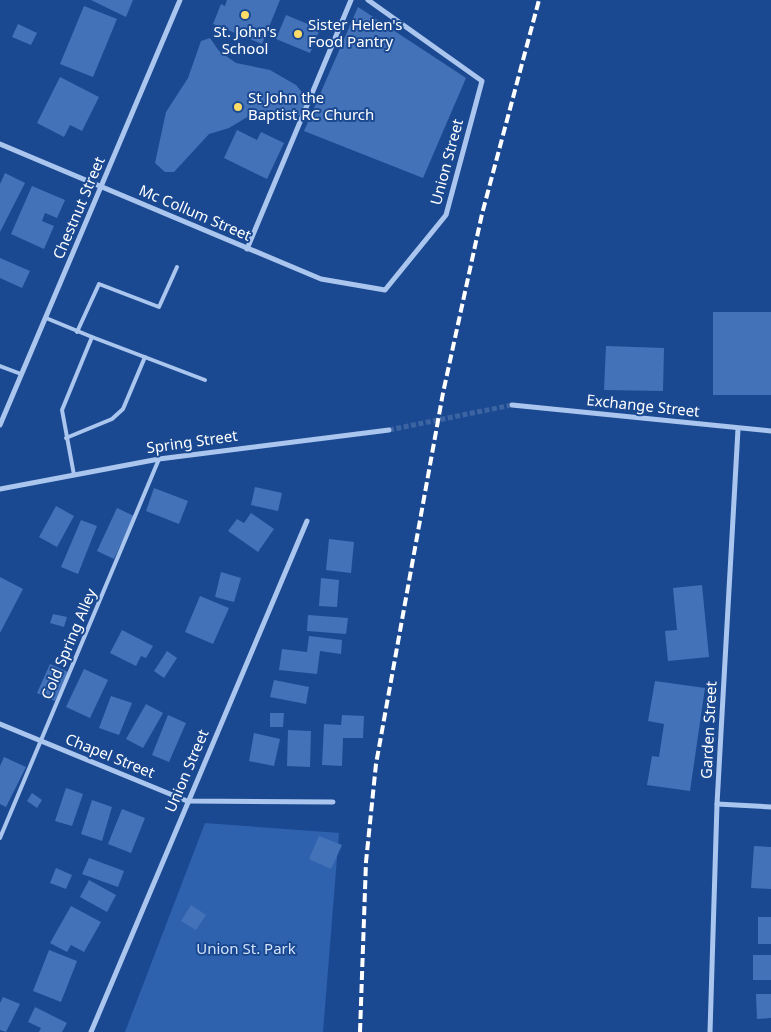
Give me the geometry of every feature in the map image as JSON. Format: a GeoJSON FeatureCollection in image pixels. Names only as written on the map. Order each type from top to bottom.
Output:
{"type":"FeatureCollection","features":[{"type":"Feature","properties":{"kind":"street","name":"Chestnut Street"},"geometry":{"type":"LineString","coordinates":[[0,425],[180,0]]}},
{"type":"Feature","properties":{"kind":"street"},"geometry":{"type":"LineString","coordinates":[[247,249],[351,0]]}},
{"type":"Feature","properties":{"kind":"street"},"geometry":{"type":"LineString","coordinates":[[368,0],[377,6],[380,0]]}},
{"type":"Feature","properties":{"kind":"street","name":"Union Street"},"geometry":{"type":"LineString","coordinates":[[377,6],[482,81],[446,215],[385,290]]}},
{"type":"Feature","properties":{"kind":"street","name":"Mc Collum Street"},"geometry":{"type":"LineString","coordinates":[[0,144],[321,279],[385,290]]}},
{"type":"Feature","properties":{"kind":"street","name":"Exchange Street"},"geometry":{"type":"LineString","coordinates":[[512,405],[771,431]]}},
{"type":"Feature","properties":{"kind":"street","name":"Garden Street"},"geometry":{"type":"LineString","coordinates":[[710,1032],[717,804],[738,429]]}},
{"type":"Feature","properties":{"kind":"street","name":"Spring Street"},"geometry":{"type":"LineString","coordinates":[[0,489],[159,459],[389,430]]}},
{"type":"Feature","properties":{"kind":"street","name":"Union Street"},"geometry":{"type":"LineString","coordinates":[[91,1032],[187,801],[307,521]]}},
{"type":"Feature","properties":{"kind":"street","name":"Chapel Street"},"geometry":{"type":"LineString","coordinates":[[0,724],[187,801],[333,802]]}},
{"type":"Feature","properties":{"kind":"street"},"geometry":{"type":"LineString","coordinates":[[717,804],[771,807]]}},
{"type":"Feature","properties":{"kind":"lane"},"geometry":{"type":"LineString","coordinates":[[77,332],[99,284],[159,307],[176,267]]}},
{"type":"Feature","properties":{"kind":"lane"},"geometry":{"type":"LineString","coordinates":[[46,318],[77,332],[205,380]]}},
{"type":"Feature","properties":{"kind":"lane"},"geometry":{"type":"LineString","coordinates":[[74,475],[62,410],[92,337]]}},
{"type":"Feature","properties":{"kind":"lane"},"geometry":{"type":"LineString","coordinates":[[66,438],[112,419],[123,409],[145,357]]}},
{"type":"Feature","properties":{"kind":"lane"},"geometry":{"type":"LineString","coordinates":[[0,366],[21,374]]}},
{"type":"Feature","properties":{"kind":"lane","name":"Cold Spring Alley"},"geometry":{"type":"LineString","coordinates":[[0,838],[159,459]]}},
{"type":"Feature","properties":{"kind":"green space","name":"Union St. Park"},"geometry":{"type":"Polygon","coordinates":[[[205,823],[339,833],[323,1032],[125,1032],[205,823]]]}},
{"type":"Feature","properties":{"kind":"building"},"geometry":{"type":"Polygon","coordinates":[[[91,0],[133,0],[126,17],[91,0]]]}},
{"type":"Feature","properties":{"kind":"building","name":"St. John's School"},"geometry":{"type":"Polygon","coordinates":[[[227,0],[280,0],[262,44],[213,24],[221,4],[225,6],[227,0]]]}},
{"type":"Feature","properties":{"kind":"building"},"geometry":{"type":"Polygon","coordinates":[[[84,6],[117,19],[93,77],[60,64],[84,6]]]}},
{"type":"Feature","properties":{"kind":"building"},"geometry":{"type":"Polygon","coordinates":[[[358,7],[466,78],[423,178],[304,131],[358,7]]]}},
{"type":"Feature","properties":{"kind":"building","name":"Sister Helen's Food Pantry"},"geometry":{"type":"Polygon","coordinates":[[[286,15],[320,29],[310,53],[276,39],[286,15]]]}},
{"type":"Feature","properties":{"kind":"building"},"geometry":{"type":"Polygon","coordinates":[[[18,24],[37,33],[31,45],[12,37],[18,24]]]}},
{"type":"Feature","properties":{"kind":"building","name":"St John the Baptist RC Church"},"geometry":{"type":"Polygon","coordinates":[[[210,38],[219,51],[236,63],[270,70],[296,85],[309,101],[303,115],[249,116],[229,128],[209,134],[174,172],[165,172],[155,163],[166,112],[188,78],[201,41],[210,38]]]}},
{"type":"Feature","properties":{"kind":"building"},"geometry":{"type":"Polygon","coordinates":[[[60,77],[99,97],[82,131],[70,125],[64,137],[37,123],[60,77]]]}},
{"type":"Feature","properties":{"kind":"building"},"geometry":{"type":"Polygon","coordinates":[[[237,130],[257,140],[261,132],[284,143],[267,179],[224,158],[237,130]]]}},
{"type":"Feature","properties":{"kind":"building"},"geometry":{"type":"Polygon","coordinates":[[[5,173],[25,183],[0,232],[0,184],[5,173]]]}},
{"type":"Feature","properties":{"kind":"building"},"geometry":{"type":"Polygon","coordinates":[[[32,186],[65,200],[57,218],[45,213],[42,221],[54,226],[44,249],[11,234],[32,186]]]}},
{"type":"Feature","properties":{"kind":"building"},"geometry":{"type":"Polygon","coordinates":[[[0,258],[30,271],[22,288],[0,278],[0,258]]]}},
{"type":"Feature","properties":{"kind":"building"},"geometry":{"type":"Polygon","coordinates":[[[713,312],[771,312],[771,395],[713,395],[713,312]]]}},
{"type":"Feature","properties":{"kind":"building"},"geometry":{"type":"Polygon","coordinates":[[[606,346],[664,348],[663,391],[604,390],[606,346]]]}},
{"type":"Feature","properties":{"kind":"building"},"geometry":{"type":"Polygon","coordinates":[[[255,487],[282,493],[278,511],[251,505],[255,487]]]}},
{"type":"Feature","properties":{"kind":"building"},"geometry":{"type":"Polygon","coordinates":[[[154,488],[188,501],[179,524],[146,511],[154,488]]]}},
{"type":"Feature","properties":{"kind":"building"},"geometry":{"type":"Polygon","coordinates":[[[56,506],[74,516],[57,547],[39,537],[56,506]]]}},
{"type":"Feature","properties":{"kind":"building"},"geometry":{"type":"Polygon","coordinates":[[[117,508],[134,516],[114,559],[97,551],[117,508]]]}},
{"type":"Feature","properties":{"kind":"building"},"geometry":{"type":"Polygon","coordinates":[[[251,513],[274,529],[258,552],[228,531],[237,519],[244,523],[251,513]]]}},
{"type":"Feature","properties":{"kind":"building"},"geometry":{"type":"Polygon","coordinates":[[[81,520],[97,526],[78,574],[61,567],[81,520]]]}},
{"type":"Feature","properties":{"kind":"building"},"geometry":{"type":"Polygon","coordinates":[[[329,539],[354,542],[351,573],[326,570],[329,539]]]}},
{"type":"Feature","properties":{"kind":"building"},"geometry":{"type":"Polygon","coordinates":[[[221,572],[241,578],[234,602],[215,597],[221,572]]]}},
{"type":"Feature","properties":{"kind":"building"},"geometry":{"type":"Polygon","coordinates":[[[0,577],[23,589],[0,633],[0,577]]]}},
{"type":"Feature","properties":{"kind":"building"},"geometry":{"type":"Polygon","coordinates":[[[321,578],[339,580],[337,607],[319,606],[321,578]]]}},
{"type":"Feature","properties":{"kind":"building"},"geometry":{"type":"Polygon","coordinates":[[[702,585],[709,657],[668,661],[665,631],[677,630],[673,588],[702,585]]]}},
{"type":"Feature","properties":{"kind":"building"},"geometry":{"type":"Polygon","coordinates":[[[200,596],[229,608],[213,644],[185,632],[200,596]]]}},
{"type":"Feature","properties":{"kind":"building"},"geometry":{"type":"Polygon","coordinates":[[[53,614],[67,617],[64,627],[50,623],[53,614]]]}},
{"type":"Feature","properties":{"kind":"building"},"geometry":{"type":"Polygon","coordinates":[[[308,615],[348,618],[346,634],[307,631],[308,615]]]}},
{"type":"Feature","properties":{"kind":"building"},"geometry":{"type":"Polygon","coordinates":[[[122,630],[153,646],[146,658],[141,656],[136,666],[110,653],[122,630]]]}},
{"type":"Feature","properties":{"kind":"building"},"geometry":{"type":"Polygon","coordinates":[[[309,636],[342,640],[341,654],[320,651],[317,674],[279,670],[282,649],[307,652],[309,636]]]}},
{"type":"Feature","properties":{"kind":"building"},"geometry":{"type":"Polygon","coordinates":[[[167,651],[177,658],[164,678],[154,671],[167,651]]]}},
{"type":"Feature","properties":{"kind":"building"},"geometry":{"type":"Polygon","coordinates":[[[50,664],[68,672],[55,701],[37,693],[50,664]]]}},
{"type":"Feature","properties":{"kind":"building"},"geometry":{"type":"Polygon","coordinates":[[[84,669],[108,680],[90,718],[66,707],[84,669]]]}},
{"type":"Feature","properties":{"kind":"building"},"geometry":{"type":"Polygon","coordinates":[[[274,680],[309,687],[306,704],[270,697],[274,680]]]}},
{"type":"Feature","properties":{"kind":"building"},"geometry":{"type":"Polygon","coordinates":[[[655,681],[705,688],[690,791],[647,785],[652,756],[659,757],[664,724],[648,721],[655,681]]]}},
{"type":"Feature","properties":{"kind":"building"},"geometry":{"type":"Polygon","coordinates":[[[111,696],[132,703],[119,735],[99,728],[111,696]]]}},
{"type":"Feature","properties":{"kind":"building"},"geometry":{"type":"Polygon","coordinates":[[[146,704],[163,713],[143,748],[126,739],[146,704]]]}},
{"type":"Feature","properties":{"kind":"building"},"geometry":{"type":"Polygon","coordinates":[[[270,713],[284,713],[283,727],[270,727],[270,713]]]}},
{"type":"Feature","properties":{"kind":"building"},"geometry":{"type":"Polygon","coordinates":[[[168,715],[186,723],[169,762],[152,755],[168,715]]]}},
{"type":"Feature","properties":{"kind":"building"},"geometry":{"type":"Polygon","coordinates":[[[342,715],[364,716],[363,738],[343,738],[342,766],[322,765],[324,724],[341,725],[342,715]]]}},
{"type":"Feature","properties":{"kind":"building"},"geometry":{"type":"Polygon","coordinates":[[[288,730],[311,731],[310,767],[287,766],[288,730]]]}},
{"type":"Feature","properties":{"kind":"building"},"geometry":{"type":"Polygon","coordinates":[[[254,733],[280,739],[274,766],[249,761],[254,733]]]}},
{"type":"Feature","properties":{"kind":"building"},"geometry":{"type":"Polygon","coordinates":[[[4,757],[26,767],[6,807],[0,804],[0,766],[4,757]]]}},
{"type":"Feature","properties":{"kind":"building"},"geometry":{"type":"Polygon","coordinates":[[[66,788],[83,794],[72,826],[55,821],[66,788]]]}},
{"type":"Feature","properties":{"kind":"building"},"geometry":{"type":"Polygon","coordinates":[[[32,793],[42,800],[37,808],[27,801],[32,793]]]}},
{"type":"Feature","properties":{"kind":"building"},"geometry":{"type":"Polygon","coordinates":[[[92,800],[112,807],[102,841],[81,834],[92,800]]]}},
{"type":"Feature","properties":{"kind":"building"},"geometry":{"type":"Polygon","coordinates":[[[122,809],[145,818],[131,853],[108,844],[122,809]]]}},
{"type":"Feature","properties":{"kind":"building"},"geometry":{"type":"Polygon","coordinates":[[[319,836],[342,845],[331,869],[309,859],[319,836]]]}},
{"type":"Feature","properties":{"kind":"building"},"geometry":{"type":"Polygon","coordinates":[[[754,846],[771,847],[771,889],[751,888],[754,846]]]}},
{"type":"Feature","properties":{"kind":"building"},"geometry":{"type":"Polygon","coordinates":[[[89,858],[124,871],[118,887],[82,874],[89,858]]]}},
{"type":"Feature","properties":{"kind":"building"},"geometry":{"type":"Polygon","coordinates":[[[56,868],[72,875],[66,889],[50,883],[56,868]]]}},
{"type":"Feature","properties":{"kind":"building"},"geometry":{"type":"Polygon","coordinates":[[[89,880],[116,895],[107,912],[80,897],[89,880]]]}},
{"type":"Feature","properties":{"kind":"building"},"geometry":{"type":"Polygon","coordinates":[[[191,905],[206,915],[196,930],[181,921],[191,905]]]}},
{"type":"Feature","properties":{"kind":"building"},"geometry":{"type":"Polygon","coordinates":[[[71,906],[101,922],[84,952],[71,945],[67,952],[50,943],[71,906]]]}},
{"type":"Feature","properties":{"kind":"building"},"geometry":{"type":"Polygon","coordinates":[[[758,917],[771,917],[771,944],[758,944],[758,917]]]}},
{"type":"Feature","properties":{"kind":"building"},"geometry":{"type":"Polygon","coordinates":[[[49,950],[77,961],[61,1002],[33,991],[49,950]]]}},
{"type":"Feature","properties":{"kind":"building"},"geometry":{"type":"Polygon","coordinates":[[[753,955],[771,955],[771,980],[753,980],[753,955]]]}},
{"type":"Feature","properties":{"kind":"building"},"geometry":{"type":"Polygon","coordinates":[[[756,994],[771,994],[771,1018],[757,1019],[756,994]]]}},
{"type":"Feature","properties":{"kind":"building"},"geometry":{"type":"Polygon","coordinates":[[[3,997],[20,1004],[6,1032],[0,1030],[0,1003],[3,997]]]}},
{"type":"Feature","properties":{"kind":"building"},"geometry":{"type":"Polygon","coordinates":[[[35,1007],[67,1023],[62,1032],[39,1032],[41,1028],[28,1022],[35,1007]]]}},
{"type":"Feature","properties":{"kind":"tunnel"},"geometry":{"type":"LineString","coordinates":[[389,430],[512,405]]}},
{"type":"Feature","properties":{"kind":"railway"},"geometry":{"type":"LineString","coordinates":[[360,1032],[366,862],[376,764],[443,393],[482,214],[539,0]]}},
{"type":"Feature","properties":{"kind":"place","name":"St. John's School"},"geometry":{"type":"Point","coordinates":[245,15]}},
{"type":"Feature","properties":{"kind":"place","name":"Sister Helen's Food Pantry"},"geometry":{"type":"Point","coordinates":[298,34]}},
{"type":"Feature","properties":{"kind":"place","name":"St John the Baptist RC Church"},"geometry":{"type":"Point","coordinates":[238,107]}}]}
